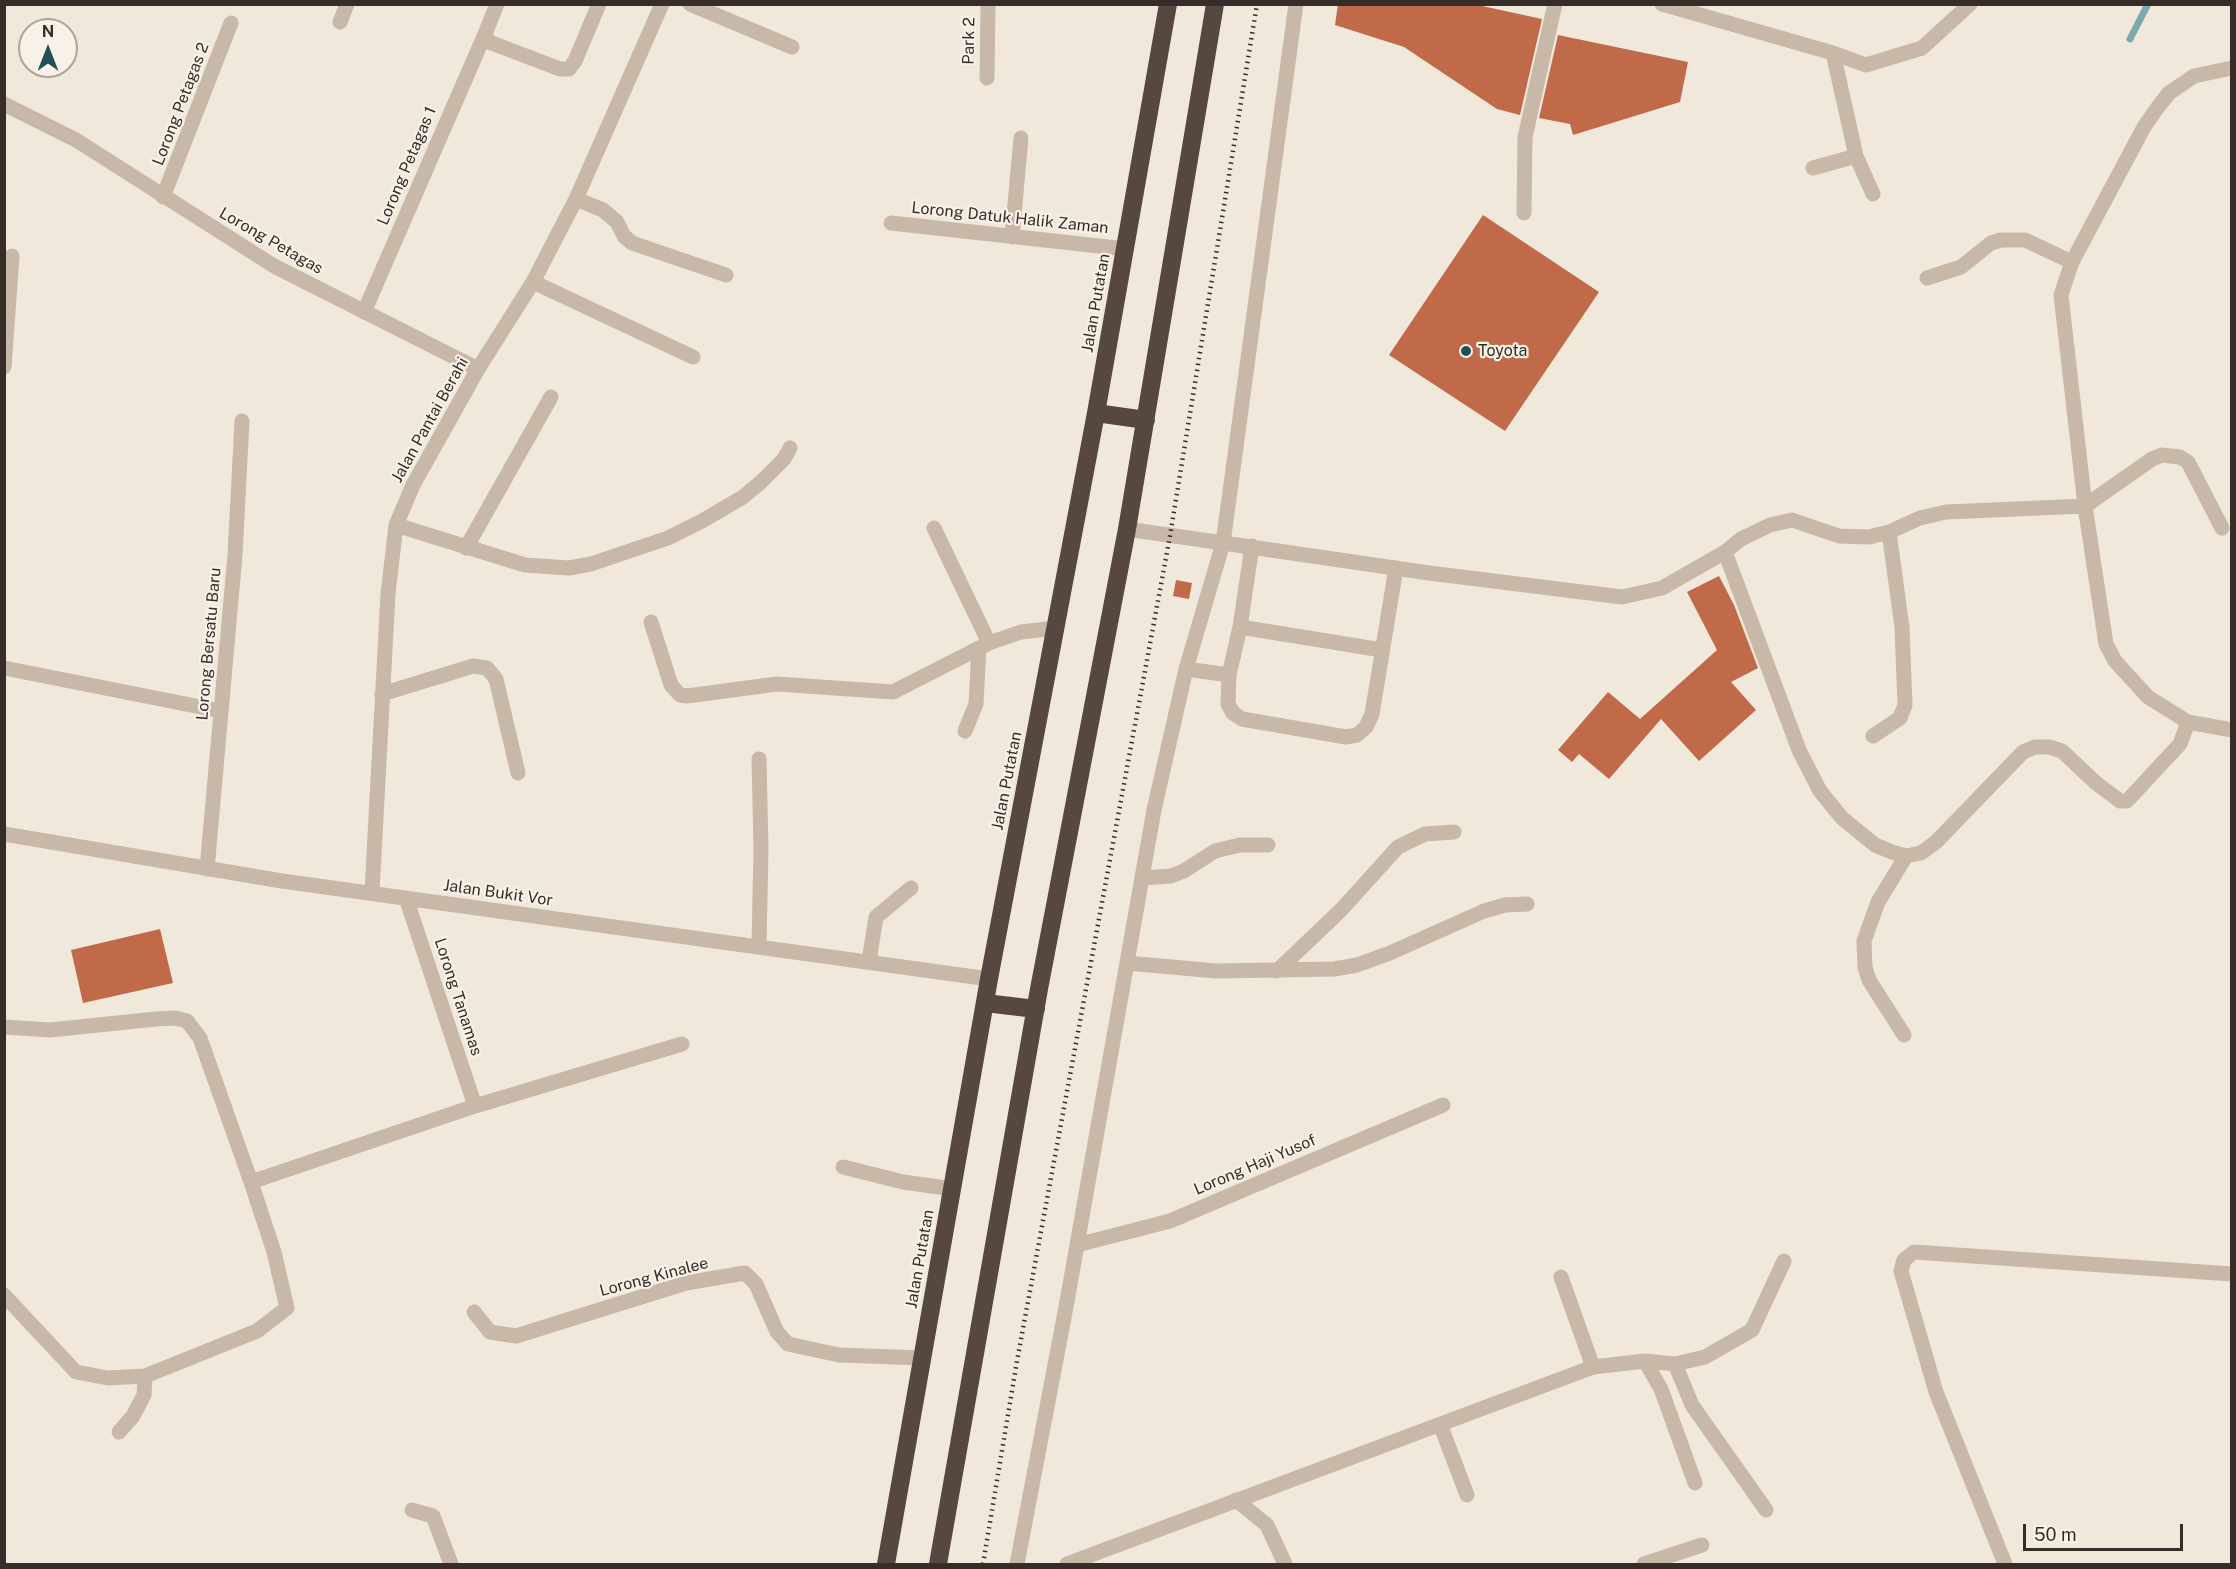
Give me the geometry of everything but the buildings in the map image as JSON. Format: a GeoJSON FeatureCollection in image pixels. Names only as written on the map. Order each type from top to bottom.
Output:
{"type":"FeatureCollection","features":[{"type":"Feature","properties":{"kind":"highway","name":"Jalan Putatan"},"geometry":{"type":"LineString","coordinates":[[886,1564],[988,979],[1096,413],[1168,4]]}},
{"type":"Feature","properties":{"kind":"highway"},"geometry":{"type":"LineString","coordinates":[[938,1564],[1036,1009],[1127,529],[1215,4]]}},
{"type":"Feature","properties":{"kind":"highway"},"geometry":{"type":"LineString","coordinates":[[1096,413],[1146,420]]}},
{"type":"Feature","properties":{"kind":"highway"},"geometry":{"type":"LineString","coordinates":[[985,1003],[1036,1009]]}},
{"type":"Feature","properties":{"kind":"street"},"geometry":{"type":"LineString","coordinates":[[340,22],[347,4]]}},
{"type":"Feature","properties":{"kind":"street","name":"Lorong Petagas 1"},"geometry":{"type":"LineString","coordinates":[[364,312],[496,4]]}},
{"type":"Feature","properties":{"kind":"street"},"geometry":{"type":"LineString","coordinates":[[485,34],[489,42],[560,69],[569,69],[599,4]]}},
{"type":"Feature","properties":{"kind":"street","name":"Jalan Pantai Berahi"},"geometry":{"type":"LineString","coordinates":[[372,892],[389,568],[396,525],[413,485],[478,369],[533,282],[576,199],[662,4]]}},
{"type":"Feature","properties":{"kind":"street"},"geometry":{"type":"LineString","coordinates":[[690,4],[792,47]]}},
{"type":"Feature","properties":{"kind":"street","name":"Park 2"},"geometry":{"type":"LineString","coordinates":[[987,78],[988,4]]}},
{"type":"Feature","properties":{"kind":"street"},"geometry":{"type":"LineString","coordinates":[[1017,1564],[1077,1245],[1154,810],[1186,669],[1223,543],[1296,4]]}},
{"type":"Feature","properties":{"kind":"street"},"geometry":{"type":"LineString","coordinates":[[1524,213],[1525,136],[1555,4]]}},
{"type":"Feature","properties":{"kind":"street"},"geometry":{"type":"LineString","coordinates":[[1662,4],[1833,53],[1866,65],[1922,48],[1970,4]]}},
{"type":"Feature","properties":{"kind":"street","name":"Lorong Petagas 2"},"geometry":{"type":"LineString","coordinates":[[163,197],[231,23]]}},
{"type":"Feature","properties":{"kind":"street"},"geometry":{"type":"LineString","coordinates":[[1833,53],[1856,156],[1873,194]]}},
{"type":"Feature","properties":{"kind":"street"},"geometry":{"type":"LineString","coordinates":[[2232,68],[2194,76],[2169,93],[2144,127],[2072,262],[2065,279],[2062,302],[2085,506],[2106,644],[2115,661],[2132,683],[2148,697],[2188,722],[2232,730]]}},
{"type":"Feature","properties":{"kind":"street","name":"Lorong Petagas"},"geometry":{"type":"LineString","coordinates":[[4,104],[55,128],[274,266],[478,369]]}},
{"type":"Feature","properties":{"kind":"street"},"geometry":{"type":"LineString","coordinates":[[1012,237],[1022,138]]}},
{"type":"Feature","properties":{"kind":"street"},"geometry":{"type":"LineString","coordinates":[[1813,168],[1856,156]]}},
{"type":"Feature","properties":{"kind":"street"},"geometry":{"type":"LineString","coordinates":[[576,199],[603,210],[616,222],[624,236],[632,243],[726,275]]}},
{"type":"Feature","properties":{"kind":"street","name":"Lorong Datuk Halik Zaman"},"geometry":{"type":"LineString","coordinates":[[891,223],[1126,249]]}},
{"type":"Feature","properties":{"kind":"street"},"geometry":{"type":"LineString","coordinates":[[1927,278],[1961,267],[1991,243],[2001,240],[2025,240],[2072,262]]}},
{"type":"Feature","properties":{"kind":"street"},"geometry":{"type":"LineString","coordinates":[[4,367],[12,256]]}},
{"type":"Feature","properties":{"kind":"street"},"geometry":{"type":"LineString","coordinates":[[533,282],[693,357]]}},
{"type":"Feature","properties":{"kind":"street"},"geometry":{"type":"LineString","coordinates":[[466,548],[551,397]]}},
{"type":"Feature","properties":{"kind":"street","name":"Lorong Bersatu Baru"},"geometry":{"type":"LineString","coordinates":[[207,868],[235,555],[242,421]]}},
{"type":"Feature","properties":{"kind":"street"},"geometry":{"type":"LineString","coordinates":[[396,525],[502,560],[544,568],[569,568],[613,558],[668,538],[743,497],[771,472],[790,448]]}},
{"type":"Feature","properties":{"kind":"street"},"geometry":{"type":"LineString","coordinates":[[1127,529],[1396,568],[1622,597],[1662,588],[1725,552],[1754,531],[1792,520],[1839,536],[1869,537],[1889,532],[1920,518],[1947,512],[2085,506],[2152,459],[2171,455],[2188,462],[2222,528]]}},
{"type":"Feature","properties":{"kind":"street"},"geometry":{"type":"LineString","coordinates":[[934,528],[984,646],[976,704],[966,731]]}},
{"type":"Feature","properties":{"kind":"street"},"geometry":{"type":"LineString","coordinates":[[1873,736],[1900,718],[1905,705],[1903,637],[1889,532]]}},
{"type":"Feature","properties":{"kind":"street"},"geometry":{"type":"LineString","coordinates":[[1252,546],[1240,627],[1229,675],[1228,704],[1233,713],[1242,719],[1346,737],[1357,735],[1366,727],[1372,714],[1396,568]]}},
{"type":"Feature","properties":{"kind":"street"},"geometry":{"type":"LineString","coordinates":[[1725,552],[1799,750],[1820,791],[1842,818],[1875,845],[1906,856],[1921,853],[1936,842],[2023,752],[2035,747],[2049,747],[2062,752],[2096,783],[2120,801],[2127,801],[2180,744],[2188,722]]}},
{"type":"Feature","properties":{"kind":"street"},"geometry":{"type":"LineString","coordinates":[[651,622],[671,685],[680,695],[687,696],[777,684],[893,692],[984,646],[1021,632],[1056,628]]}},
{"type":"Feature","properties":{"kind":"street"},"geometry":{"type":"LineString","coordinates":[[1240,627],[1382,650]]}},
{"type":"Feature","properties":{"kind":"street"},"geometry":{"type":"LineString","coordinates":[[382,694],[473,666],[486,668],[496,679],[518,773]]}},
{"type":"Feature","properties":{"kind":"street"},"geometry":{"type":"LineString","coordinates":[[4,668],[221,711]]}},
{"type":"Feature","properties":{"kind":"street"},"geometry":{"type":"LineString","coordinates":[[1186,669],[1229,675]]}},
{"type":"Feature","properties":{"kind":"street"},"geometry":{"type":"LineString","coordinates":[[759,759],[761,849],[759,946]]}},
{"type":"Feature","properties":{"kind":"street"},"geometry":{"type":"LineString","coordinates":[[1276,971],[1341,910],[1398,847],[1425,834],[1454,832]]}},
{"type":"Feature","properties":{"kind":"street","name":"Jalan Bukit Vor"},"geometry":{"type":"LineString","coordinates":[[4,834],[406,898],[988,979]]}},
{"type":"Feature","properties":{"kind":"street"},"geometry":{"type":"LineString","coordinates":[[1142,878],[1171,876],[1184,871],[1215,851],[1240,845],[1268,845]]}},
{"type":"Feature","properties":{"kind":"street"},"geometry":{"type":"LineString","coordinates":[[1904,1035],[1869,980],[1865,967],[1864,941],[1878,902],[1906,856]]}},
{"type":"Feature","properties":{"kind":"street"},"geometry":{"type":"LineString","coordinates":[[869,961],[876,917],[911,888]]}},
{"type":"Feature","properties":{"kind":"street","name":"Lorong Tanamas"},"geometry":{"type":"LineString","coordinates":[[406,898],[475,1106]]}},
{"type":"Feature","properties":{"kind":"street"},"geometry":{"type":"LineString","coordinates":[[1127,963],[1216,971],[1334,969],[1357,965],[1484,911],[1505,905],[1527,904]]}},
{"type":"Feature","properties":{"kind":"street"},"geometry":{"type":"LineString","coordinates":[[4,1027],[50,1030],[156,1019],[175,1018],[187,1021],[200,1038],[251,1182],[274,1252],[287,1308],[257,1331],[145,1376],[108,1378],[76,1372],[4,1295]]}},
{"type":"Feature","properties":{"kind":"street"},"geometry":{"type":"LineString","coordinates":[[251,1182],[475,1106],[682,1044]]}},
{"type":"Feature","properties":{"kind":"street","name":"Lorong Haji Yusof"},"geometry":{"type":"LineString","coordinates":[[1077,1245],[1170,1221],[1443,1105]]}},
{"type":"Feature","properties":{"kind":"street"},"geometry":{"type":"LineString","coordinates":[[843,1167],[903,1182],[953,1189]]}},
{"type":"Feature","properties":{"kind":"street"},"geometry":{"type":"LineString","coordinates":[[2005,1564],[1936,1392],[1901,1271],[1904,1260],[1914,1252],[2232,1274]]}},
{"type":"Feature","properties":{"kind":"street"},"geometry":{"type":"LineString","coordinates":[[1067,1564],[1593,1367],[1645,1361],[1676,1364],[1704,1357],[1752,1330],[1784,1261]]}},
{"type":"Feature","properties":{"kind":"street","name":"Lorong Kinalee"},"geometry":{"type":"LineString","coordinates":[[474,1312],[490,1332],[516,1336],[686,1283],[746,1273],[756,1284],[777,1332],[788,1344],[839,1355],[923,1358]]}},
{"type":"Feature","properties":{"kind":"street"},"geometry":{"type":"LineString","coordinates":[[1561,1276],[1593,1367]]}},
{"type":"Feature","properties":{"kind":"street"},"geometry":{"type":"LineString","coordinates":[[1645,1361],[1661,1389],[1695,1483]]}},
{"type":"Feature","properties":{"kind":"street"},"geometry":{"type":"LineString","coordinates":[[1676,1364],[1692,1405],[1766,1510]]}},
{"type":"Feature","properties":{"kind":"street"},"geometry":{"type":"LineString","coordinates":[[119,1432],[133,1416],[144,1395],[145,1376]]}},
{"type":"Feature","properties":{"kind":"street"},"geometry":{"type":"LineString","coordinates":[[1440,1424],[1467,1495]]}},
{"type":"Feature","properties":{"kind":"street"},"geometry":{"type":"LineString","coordinates":[[1236,1500],[1267,1525],[1285,1564]]}},
{"type":"Feature","properties":{"kind":"street"},"geometry":{"type":"LineString","coordinates":[[412,1510],[433,1516],[451,1564]]}},
{"type":"Feature","properties":{"kind":"street"},"geometry":{"type":"LineString","coordinates":[[1644,1564],[1702,1545]]}},
{"type":"Feature","properties":{"kind":"waterway"},"geometry":{"type":"LineString","coordinates":[[2130,39],[2148,4]]}},
{"type":"Feature","properties":{"kind":"railway"},"geometry":{"type":"LineString","coordinates":[[983,1564],[1017,1361],[1170,536],[1257,4]]}},
{"type":"Feature","properties":{"kind":"place","name":"Toyota"},"geometry":{"type":"Point","coordinates":[1466,351]}}]}
